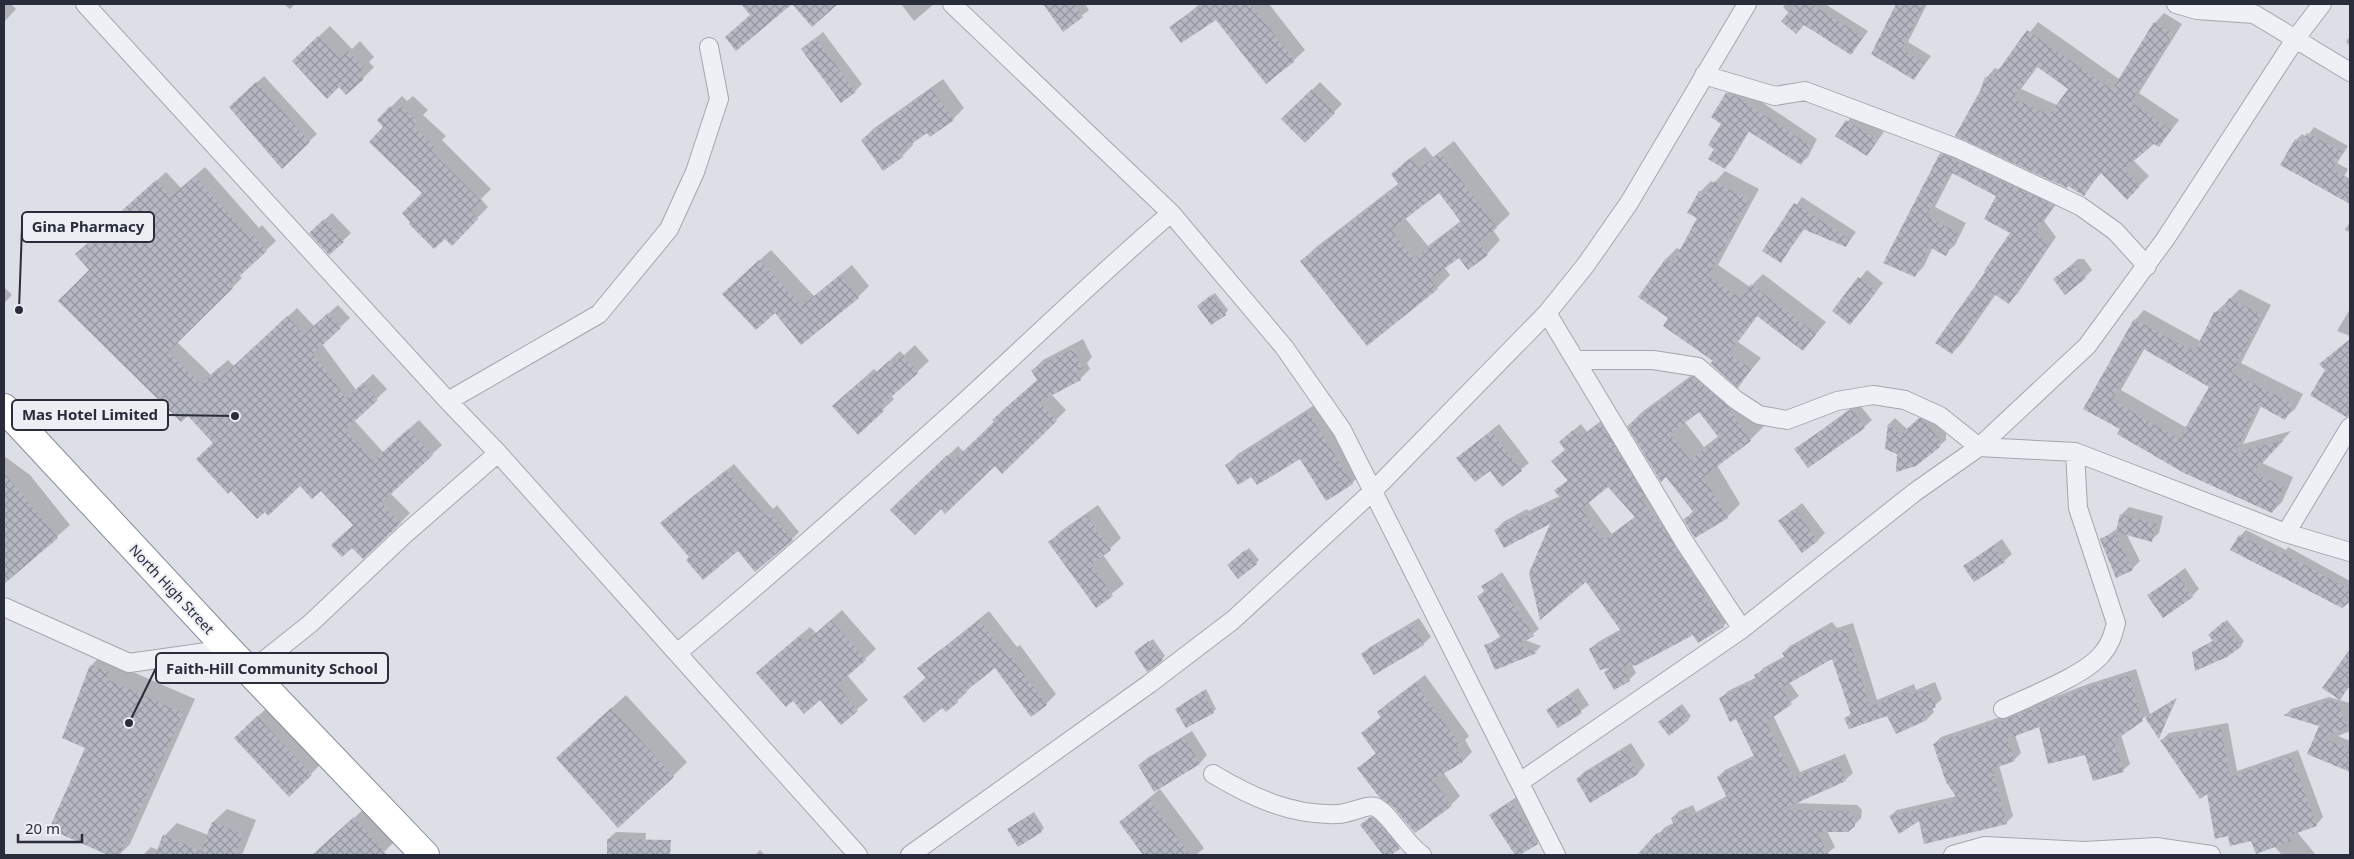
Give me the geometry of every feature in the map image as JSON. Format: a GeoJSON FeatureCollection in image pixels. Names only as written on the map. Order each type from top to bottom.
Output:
{"type":"FeatureCollection","features":[{"type":"Feature","properties":{"kind":"highway","name":"North High Street"},"geometry":{"type":"LineString","coordinates":[[4,408],[228,649],[426,855]]}},
{"type":"Feature","properties":{"kind":"street"},"geometry":{"type":"LineString","coordinates":[[85,4],[448,401],[498,452],[858,855]]}},
{"type":"Feature","properties":{"kind":"street"},"geometry":{"type":"LineString","coordinates":[[952,4],[1171,213],[1284,348],[1342,430],[1556,855]]}},
{"type":"Feature","properties":{"kind":"street"},"geometry":{"type":"LineString","coordinates":[[910,855],[1148,684],[1233,620],[1373,491],[1547,313],[1585,266],[1629,202],[1747,4]]}},
{"type":"Feature","properties":{"kind":"street"},"geometry":{"type":"LineString","coordinates":[[2176,4],[2197,10],[2254,14],[2350,72]]}},
{"type":"Feature","properties":{"kind":"street"},"geometry":{"type":"LineString","coordinates":[[1520,782],[1742,629],[1914,492],[1979,447],[2087,346],[2147,266],[2296,38],[2322,4]]}},
{"type":"Feature","properties":{"kind":"street"},"geometry":{"type":"LineString","coordinates":[[448,401],[599,314],[669,229],[695,172],[719,99],[709,47]]}},
{"type":"Feature","properties":{"kind":"street"},"geometry":{"type":"LineString","coordinates":[[1704,75],[1775,96],[1805,91],[1959,148],[2080,206],[2115,231],[2147,266]]}},
{"type":"Feature","properties":{"kind":"street"},"geometry":{"type":"LineString","coordinates":[[677,653],[754,589],[943,421],[1121,256],[1171,213]]}},
{"type":"Feature","properties":{"kind":"street"},"geometry":{"type":"LineString","coordinates":[[1547,313],[1685,543],[1742,629]]}},
{"type":"Feature","properties":{"kind":"street"},"geometry":{"type":"LineString","coordinates":[[1575,360],[1653,360],[1683,363],[1698,367],[1736,400],[1758,415],[1787,420],[1837,401],[1873,396],[1905,400],[1940,416],[1979,447],[2075,452],[2286,533],[2350,552]]}},
{"type":"Feature","properties":{"kind":"street"},"geometry":{"type":"LineString","coordinates":[[2286,533],[2350,427]]}},
{"type":"Feature","properties":{"kind":"street"},"geometry":{"type":"LineString","coordinates":[[251,671],[311,623],[404,535],[498,452]]}},
{"type":"Feature","properties":{"kind":"street"},"geometry":{"type":"LineString","coordinates":[[2004,709],[2089,667],[2101,655],[2111,640],[2116,623],[2078,508],[2075,452]]}},
{"type":"Feature","properties":{"kind":"street"},"geometry":{"type":"LineString","coordinates":[[4,607],[130,663],[228,649]]}},
{"type":"Feature","properties":{"kind":"street"},"geometry":{"type":"LineString","coordinates":[[1213,774],[1247,794],[1274,805],[1336,814],[1352,813],[1365,806],[1375,807],[1386,816],[1413,849],[1422,855]]}},
{"type":"Feature","properties":{"kind":"street"},"geometry":{"type":"LineString","coordinates":[[1953,855],[1986,846],[2084,851],[2156,847],[2211,855]]}},
{"type":"Feature","properties":{"kind":"building"},"geometry":{"type":"Polygon","coordinates":[[[741,4],[792,4],[736,51],[725,37],[750,15],[741,4]]]}},
{"type":"Feature","properties":{"kind":"building"},"geometry":{"type":"Polygon","coordinates":[[[792,4],[838,4],[812,27],[792,4]]]}},
{"type":"Feature","properties":{"kind":"building"},"geometry":{"type":"Polygon","coordinates":[[[1043,4],[1074,4],[1083,17],[1063,32],[1043,4]]]}},
{"type":"Feature","properties":{"kind":"building"},"geometry":{"type":"Polygon","coordinates":[[[1203,4],[1250,4],[1295,61],[1266,84],[1216,20],[1181,43],[1169,27],[1203,4]]]}},
{"type":"Feature","properties":{"kind":"building"},"geometry":{"type":"Polygon","coordinates":[[[1796,4],[1811,4],[1863,37],[1851,55],[1804,25],[1796,34],[1781,21],[1796,4]]]}},
{"type":"Feature","properties":{"kind":"building"},"geometry":{"type":"Polygon","coordinates":[[[1896,4],[1924,4],[1902,49],[1924,63],[1914,80],[1871,54],[1896,4]]]}},
{"type":"Feature","properties":{"kind":"building"},"geometry":{"type":"Polygon","coordinates":[[[2154,22],[2173,34],[2131,102],[2171,130],[2159,147],[2154,144],[2124,169],[2140,186],[2127,200],[2100,172],[2084,196],[2068,186],[2067,188],[1955,136],[1980,91],[1985,77],[1992,79],[2027,30],[2112,90],[2154,22]],[[2036,66],[2013,98],[2049,115],[2068,89],[2036,66]]]}},
{"type":"Feature","properties":{"kind":"building"},"geometry":{"type":"Polygon","coordinates":[[[318,36],[340,59],[348,51],[364,68],[359,73],[364,79],[346,95],[339,87],[327,99],[292,61],[318,36]]]}},
{"type":"Feature","properties":{"kind":"building"},"geometry":{"type":"Polygon","coordinates":[[[815,38],[856,92],[841,103],[801,49],[815,38]]]}},
{"type":"Feature","properties":{"kind":"building"},"geometry":{"type":"Polygon","coordinates":[[[256,82],[310,142],[282,169],[229,107],[256,82]]]}},
{"type":"Feature","properties":{"kind":"building"},"geometry":{"type":"Polygon","coordinates":[[[931,89],[954,120],[930,137],[927,133],[900,152],[903,157],[883,171],[861,140],[931,89]]]}},
{"type":"Feature","properties":{"kind":"building"},"geometry":{"type":"Polygon","coordinates":[[[1312,89],[1335,113],[1305,143],[1281,119],[1312,89]]]}},
{"type":"Feature","properties":{"kind":"building"},"geometry":{"type":"Polygon","coordinates":[[[1726,93],[1734,95],[1811,146],[1801,165],[1748,131],[1725,169],[1708,159],[1714,149],[1708,145],[1721,124],[1711,117],[1726,93]]]}},
{"type":"Feature","properties":{"kind":"building"},"geometry":{"type":"Polygon","coordinates":[[[390,106],[396,111],[401,106],[418,122],[413,126],[436,148],[432,152],[481,201],[471,211],[478,219],[452,246],[445,239],[434,249],[409,224],[410,222],[402,213],[422,193],[369,142],[383,127],[377,120],[390,106]]]}},
{"type":"Feature","properties":{"kind":"building"},"geometry":{"type":"Polygon","coordinates":[[[1846,120],[1878,140],[1867,156],[1835,136],[1846,120]]]}},
{"type":"Feature","properties":{"kind":"building"},"geometry":{"type":"Polygon","coordinates":[[[2307,133],[2343,152],[2332,169],[2350,179],[2350,204],[2280,165],[2295,139],[2302,143],[2307,133]]]}},
{"type":"Feature","properties":{"kind":"building"},"geometry":{"type":"Polygon","coordinates":[[[1440,153],[1497,228],[1479,242],[1488,255],[1468,270],[1459,258],[1430,279],[1438,289],[1367,346],[1300,261],[1399,185],[1391,174],[1411,159],[1419,169],[1440,153]],[[1439,193],[1391,230],[1414,259],[1461,222],[1439,193]]]}},
{"type":"Feature","properties":{"kind":"building"},"geometry":{"type":"Polygon","coordinates":[[[1940,153],[2054,205],[2036,231],[2048,247],[2009,304],[1994,294],[1952,354],[1935,343],[2010,233],[1984,219],[1996,196],[1950,172],[1926,216],[1958,233],[1946,256],[1929,247],[1915,277],[1883,263],[1940,153]]]}},
{"type":"Feature","properties":{"kind":"building"},"geometry":{"type":"Polygon","coordinates":[[[195,176],[249,237],[252,234],[267,251],[230,285],[233,288],[168,352],[201,384],[218,368],[224,375],[287,316],[304,335],[328,313],[341,328],[313,354],[346,398],[363,383],[378,400],[345,430],[373,461],[408,429],[433,455],[381,503],[401,523],[363,559],[352,548],[342,557],[331,545],[353,525],[321,491],[312,499],[300,486],[268,516],[265,512],[257,519],[231,491],[228,494],[196,459],[213,443],[188,416],[181,422],[58,301],[89,270],[75,254],[119,216],[118,214],[156,180],[171,197],[195,176]]]}},
{"type":"Feature","properties":{"kind":"building"},"geometry":{"type":"Polygon","coordinates":[[[1714,181],[1749,200],[1708,276],[1740,298],[1751,284],[1816,334],[1803,351],[1757,316],[1728,353],[1751,369],[1738,388],[1710,363],[1713,361],[1663,326],[1668,318],[1638,297],[1666,258],[1673,263],[1697,218],[1687,213],[1699,191],[1706,195],[1714,181]]]}},
{"type":"Feature","properties":{"kind":"building"},"geometry":{"type":"Polygon","coordinates":[[[1794,203],[1850,239],[1846,247],[1803,229],[1781,263],[1762,251],[1794,203]]]}},
{"type":"Feature","properties":{"kind":"building"},"geometry":{"type":"Polygon","coordinates":[[[324,219],[344,242],[329,255],[309,233],[324,219]]]}},
{"type":"Feature","properties":{"kind":"building"},"geometry":{"type":"Polygon","coordinates":[[[759,260],[802,306],[840,275],[859,298],[801,345],[775,313],[756,330],[722,294],[759,260]]]}},
{"type":"Feature","properties":{"kind":"building"},"geometry":{"type":"Polygon","coordinates":[[[2070,266],[2076,266],[2086,278],[2065,295],[2053,279],[2070,266]]]}},
{"type":"Feature","properties":{"kind":"building"},"geometry":{"type":"Polygon","coordinates":[[[1858,277],[1877,291],[1850,325],[1832,311],[1858,277]]]}},
{"type":"Feature","properties":{"kind":"building"},"geometry":{"type":"Polygon","coordinates":[[[1211,295],[1226,315],[1211,325],[1197,306],[1211,295]]]}},
{"type":"Feature","properties":{"kind":"building"},"geometry":{"type":"Polygon","coordinates":[[[2229,298],[2262,315],[2232,373],[2294,404],[2285,420],[2258,405],[2235,453],[2284,440],[2253,473],[2284,487],[2272,513],[2184,473],[2117,434],[2120,429],[2083,409],[2134,319],[2195,351],[2214,312],[2223,311],[2229,298]],[[2142,348],[2112,400],[2179,439],[2209,387],[2142,348]]]}},
{"type":"Feature","properties":{"kind":"building"},"geometry":{"type":"Polygon","coordinates":[[[2350,339],[2350,416],[2346,417],[2310,395],[2325,370],[2319,364],[2350,339]]]}},
{"type":"Feature","properties":{"kind":"building"},"geometry":{"type":"Polygon","coordinates":[[[1073,349],[1083,368],[1076,372],[1081,380],[1039,402],[1057,421],[1002,474],[995,466],[945,514],[941,509],[915,535],[890,510],[947,455],[953,461],[994,422],[992,420],[1037,380],[1031,370],[1073,349]]]}},
{"type":"Feature","properties":{"kind":"building"},"geometry":{"type":"Polygon","coordinates":[[[903,355],[918,373],[880,407],[884,411],[858,435],[832,406],[863,379],[865,382],[889,361],[892,365],[903,355]]]}},
{"type":"Feature","properties":{"kind":"building"},"geometry":{"type":"Polygon","coordinates":[[[1693,377],[1726,405],[1751,441],[1703,477],[1728,518],[1695,538],[1683,519],[1694,513],[1666,477],[1661,482],[1627,426],[1693,377]],[[1699,412],[1670,434],[1690,460],[1719,438],[1699,412]]]}},
{"type":"Feature","properties":{"kind":"building"},"geometry":{"type":"Polygon","coordinates":[[[1852,409],[1865,428],[1808,468],[1794,449],[1852,409]]]}},
{"type":"Feature","properties":{"kind":"building"},"geometry":{"type":"Polygon","coordinates":[[[1308,412],[1353,484],[1326,501],[1300,459],[1257,485],[1251,477],[1238,485],[1225,465],[1308,412]]]}},
{"type":"Feature","properties":{"kind":"building"},"geometry":{"type":"Polygon","coordinates":[[[1919,418],[1924,420],[1940,441],[1940,447],[1916,466],[1896,472],[1897,454],[1885,449],[1888,423],[1901,434],[1919,418]]]}},
{"type":"Feature","properties":{"kind":"building"},"geometry":{"type":"Polygon","coordinates":[[[1600,422],[1645,496],[1641,500],[1665,530],[1724,627],[1698,643],[1693,635],[1637,665],[1622,667],[1630,681],[1614,690],[1604,672],[1610,668],[1600,670],[1589,649],[1621,631],[1586,582],[1540,620],[1529,573],[1550,524],[1504,548],[1494,530],[1519,516],[1520,518],[1561,499],[1554,490],[1568,481],[1551,461],[1565,450],[1559,442],[1573,430],[1579,438],[1600,422]],[[1608,487],[1581,509],[1604,540],[1635,517],[1608,487]]]}},
{"type":"Feature","properties":{"kind":"building"},"geometry":{"type":"Polygon","coordinates":[[[1491,431],[1522,471],[1502,487],[1490,471],[1475,482],[1456,458],[1491,431]]]}},
{"type":"Feature","properties":{"kind":"building"},"geometry":{"type":"Polygon","coordinates":[[[726,470],[765,515],[769,512],[793,540],[755,572],[738,551],[703,580],[686,560],[689,557],[660,523],[726,470]]]}},
{"type":"Feature","properties":{"kind":"building"},"geometry":{"type":"Polygon","coordinates":[[[4,473],[58,538],[4,584],[4,473]]]}},
{"type":"Feature","properties":{"kind":"building"},"geometry":{"type":"Polygon","coordinates":[[[1794,509],[1818,541],[1802,553],[1778,521],[1794,509]]]}},
{"type":"Feature","properties":{"kind":"building"},"geometry":{"type":"Polygon","coordinates":[[[2120,514],[2156,524],[2152,542],[2116,532],[2120,514]]]}},
{"type":"Feature","properties":{"kind":"building"},"geometry":{"type":"Polygon","coordinates":[[[1086,515],[1111,550],[1091,565],[1113,596],[1096,608],[1048,542],[1086,515]]]}},
{"type":"Feature","properties":{"kind":"building"},"geometry":{"type":"Polygon","coordinates":[[[2112,533],[2114,536],[2115,533],[2133,570],[2116,578],[2100,539],[2112,533]]]}},
{"type":"Feature","properties":{"kind":"building"},"geometry":{"type":"Polygon","coordinates":[[[2239,535],[2279,555],[2281,552],[2350,590],[2350,602],[2342,608],[2230,550],[2239,535]]]}},
{"type":"Feature","properties":{"kind":"building"},"geometry":{"type":"Polygon","coordinates":[[[1994,545],[2005,562],[1974,582],[1963,566],[1994,545]]]}},
{"type":"Feature","properties":{"kind":"building"},"geometry":{"type":"Polygon","coordinates":[[[1245,550],[1257,564],[1238,579],[1227,565],[1245,550]]]}},
{"type":"Feature","properties":{"kind":"building"},"geometry":{"type":"Polygon","coordinates":[[[2177,575],[2193,597],[2163,618],[2147,595],[2177,575]]]}},
{"type":"Feature","properties":{"kind":"building"},"geometry":{"type":"Polygon","coordinates":[[[1496,577],[1534,636],[1518,645],[1537,653],[1495,670],[1484,645],[1501,639],[1477,596],[1485,592],[1481,586],[1496,577]]]}},
{"type":"Feature","properties":{"kind":"building"},"geometry":{"type":"Polygon","coordinates":[[[831,620],[866,660],[837,685],[858,711],[841,725],[820,700],[804,714],[793,701],[786,707],[756,673],[799,636],[805,643],[831,620]]]}},
{"type":"Feature","properties":{"kind":"building"},"geometry":{"type":"Polygon","coordinates":[[[979,620],[1007,656],[1009,654],[1047,705],[1031,717],[995,668],[956,699],[958,702],[946,712],[942,708],[924,723],[903,697],[926,678],[917,668],[979,620]]]}},
{"type":"Feature","properties":{"kind":"building"},"geometry":{"type":"Polygon","coordinates":[[[2223,622],[2242,646],[2227,657],[2195,671],[2192,652],[2213,641],[2208,635],[2223,622]]]}},
{"type":"Feature","properties":{"kind":"building"},"geometry":{"type":"Polygon","coordinates":[[[1412,624],[1424,645],[1374,675],[1361,654],[1412,624]]]}},
{"type":"Feature","properties":{"kind":"building"},"geometry":{"type":"Polygon","coordinates":[[[1824,628],[1829,635],[1846,629],[1870,707],[1906,690],[1909,696],[1927,688],[1936,707],[1924,713],[1927,720],[1896,734],[1887,716],[1849,729],[1844,718],[1851,715],[1832,659],[1781,688],[1792,704],[1766,722],[1793,778],[1837,760],[1846,781],[1781,810],[1849,811],[1855,818],[1855,826],[1848,832],[1817,832],[1829,855],[1637,855],[1656,834],[1674,826],[1671,818],[1686,811],[1689,818],[1727,798],[1717,777],[1755,758],[1736,719],[1730,722],[1719,698],[1757,680],[1754,675],[1785,658],[1782,653],[1824,628]]]}},
{"type":"Feature","properties":{"kind":"building"},"geometry":{"type":"Polygon","coordinates":[[[1149,641],[1163,660],[1147,672],[1134,652],[1149,641]]]}},
{"type":"Feature","properties":{"kind":"building"},"geometry":{"type":"Polygon","coordinates":[[[2350,649],[2350,685],[2340,700],[2322,688],[2350,649]]]}},
{"type":"Feature","properties":{"kind":"building"},"geometry":{"type":"Polygon","coordinates":[[[90,665],[109,672],[106,679],[183,713],[119,855],[108,855],[49,829],[85,748],[62,738],[90,665]]]}},
{"type":"Feature","properties":{"kind":"building"},"geometry":{"type":"Polygon","coordinates":[[[2129,675],[2143,721],[2114,741],[2124,772],[2093,781],[2085,755],[2048,764],[2039,727],[2007,739],[2015,761],[1992,769],[2007,824],[1924,844],[1919,821],[1899,834],[1889,816],[1959,801],[1946,782],[1933,744],[2007,719],[2080,690],[2129,675]]]}},
{"type":"Feature","properties":{"kind":"building"},"geometry":{"type":"Polygon","coordinates":[[[1415,683],[1461,746],[1456,749],[1463,762],[1433,780],[1452,806],[1415,833],[1394,808],[1379,797],[1357,768],[1376,754],[1361,733],[1381,718],[1377,712],[1415,683]]]}},
{"type":"Feature","properties":{"kind":"building"},"geometry":{"type":"Polygon","coordinates":[[[1203,691],[1214,713],[1186,728],[1175,709],[1203,691]]]}},
{"type":"Feature","properties":{"kind":"building"},"geometry":{"type":"Polygon","coordinates":[[[1570,694],[1582,713],[1558,728],[1546,710],[1570,694]]]}},
{"type":"Feature","properties":{"kind":"building"},"geometry":{"type":"Polygon","coordinates":[[[2175,699],[2159,739],[2145,718],[2175,699]]]}},
{"type":"Feature","properties":{"kind":"building"},"geometry":{"type":"Polygon","coordinates":[[[2336,699],[2347,727],[2322,738],[2350,749],[2350,772],[2307,754],[2319,726],[2283,715],[2336,699]]]}},
{"type":"Feature","properties":{"kind":"building"},"geometry":{"type":"Polygon","coordinates":[[[1678,707],[1689,720],[1669,736],[1658,722],[1678,707]]]}},
{"type":"Feature","properties":{"kind":"building"},"geometry":{"type":"Polygon","coordinates":[[[611,708],[674,777],[618,828],[556,758],[611,708]]]}},
{"type":"Feature","properties":{"kind":"building"},"geometry":{"type":"Polygon","coordinates":[[[257,716],[312,775],[289,797],[234,738],[257,716]]]}},
{"type":"Feature","properties":{"kind":"building"},"geometry":{"type":"Polygon","coordinates":[[[2221,729],[2230,777],[2291,756],[2317,826],[2288,836],[2291,841],[2256,854],[2251,841],[2230,846],[2228,836],[2215,839],[2207,794],[2200,799],[2160,740],[2221,729]]]}},
{"type":"Feature","properties":{"kind":"building"},"geometry":{"type":"Polygon","coordinates":[[[1184,737],[1200,764],[1154,792],[1138,765],[1184,737]]]}},
{"type":"Feature","properties":{"kind":"building"},"geometry":{"type":"Polygon","coordinates":[[[1624,749],[1638,774],[1590,803],[1576,779],[1624,749]]]}},
{"type":"Feature","properties":{"kind":"building"},"geometry":{"type":"Polygon","coordinates":[[[1149,799],[1190,855],[1143,855],[1119,822],[1149,799]]]}},
{"type":"Feature","properties":{"kind":"building"},"geometry":{"type":"Polygon","coordinates":[[[1511,801],[1538,844],[1520,855],[1515,855],[1489,815],[1511,801]]]}},
{"type":"Feature","properties":{"kind":"building"},"geometry":{"type":"Polygon","coordinates":[[[1031,814],[1042,832],[1018,847],[1007,829],[1031,814]]]}},
{"type":"Feature","properties":{"kind":"building"},"geometry":{"type":"Polygon","coordinates":[[[354,817],[387,855],[312,855],[354,817]]]}},
{"type":"Feature","properties":{"kind":"building"},"geometry":{"type":"Polygon","coordinates":[[[1370,817],[1378,823],[1400,849],[1391,855],[1383,855],[1360,825],[1370,817]]]}},
{"type":"Feature","properties":{"kind":"building"},"geometry":{"type":"Polygon","coordinates":[[[212,822],[243,834],[235,855],[155,855],[163,835],[201,851],[212,822]]]}},
{"type":"Feature","properties":{"kind":"building"},"geometry":{"type":"Polygon","coordinates":[[[607,839],[671,840],[670,855],[607,855],[607,839]]]}},
{"type":"Feature","properties":{"kind":"place","name":"Gina Pharmacy"},"geometry":{"type":"Point","coordinates":[19,310]}},
{"type":"Feature","properties":{"kind":"place","name":"Mas Hotel Limited"},"geometry":{"type":"Point","coordinates":[235,416]}},
{"type":"Feature","properties":{"kind":"place","name":"Faith-Hill Community School"},"geometry":{"type":"Point","coordinates":[129,723]}}]}
